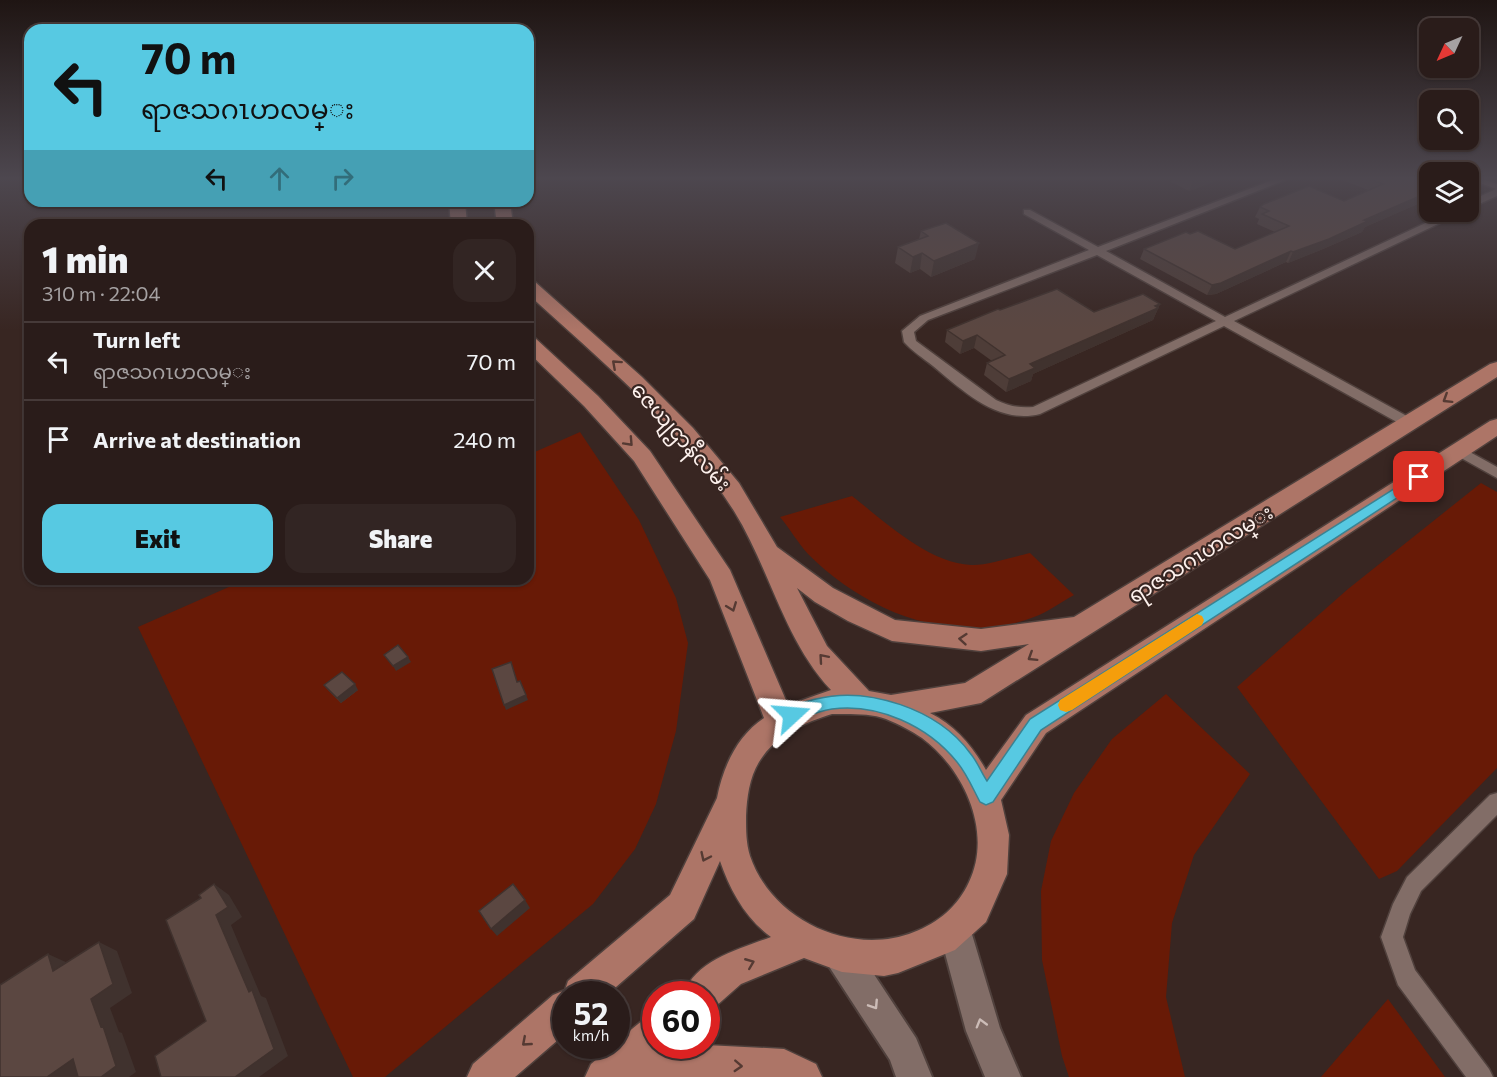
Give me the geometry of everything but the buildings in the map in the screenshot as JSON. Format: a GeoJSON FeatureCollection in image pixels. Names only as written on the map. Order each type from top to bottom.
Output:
{"type":"FeatureCollection","features":[{"type":"Feature","properties":{"kind":"main road","name":"ဇေယျဌာနီလမ်း"},"geometry":{"type":"LineString","coordinates":[[534,290],[635,382],[686,434],[731,490],[768,551],[814,649],[876,705]]}},
{"type":"Feature","properties":{"kind":"main road","name":"ဇေယျဌာနီလမ်း"},"geometry":{"type":"LineString","coordinates":[[534,348],[591,401],[642,456],[721,577],[780,721]]}},
{"type":"Feature","properties":{"kind":"main road","name":"ရာဇသဂၤဟလမ္း"},"geometry":{"type":"LineString","coordinates":[[729,804],[738,771],[756,743],[780,721],[805,709],[832,702],[876,705],[970,694],[1497,368]]}},
{"type":"Feature","properties":{"kind":"main road"},"geometry":{"type":"LineString","coordinates":[[986,796],[1036,724],[1497,426]]}},
{"type":"Feature","properties":{"kind":"main road"},"geometry":{"type":"LineString","coordinates":[[768,551],[824,595],[892,630],[981,640],[1083,625]]}},
{"type":"Feature","properties":{"kind":"main road"},"geometry":{"type":"LineString","coordinates":[[729,804],[731,842],[744,880],[769,914],[804,940],[842,956],[883,959],[922,951],[955,931],[979,902],[992,868],[994,832],[986,796],[964,757],[931,727],[876,705]]}},
{"type":"Feature","properties":{"kind":"main road"},"geometry":{"type":"LineString","coordinates":[[596,981],[682,907],[729,804]]}},
{"type":"Feature","properties":{"kind":"main road"},"geometry":{"type":"LineString","coordinates":[[955,931],[983,1031],[1003,1077]]}},
{"type":"Feature","properties":{"kind":"main road"},"geometry":{"type":"LineString","coordinates":[[717,981],[729,971],[804,940]]}},
{"type":"Feature","properties":{"kind":"main road"},"geometry":{"type":"LineString","coordinates":[[842,956],[903,1050],[914,1077]]}},
{"type":"Feature","properties":{"kind":"main road"},"geometry":{"type":"LineString","coordinates":[[486,1077],[552,1020]]}},
{"type":"Feature","properties":{"kind":"main road"},"geometry":{"type":"LineString","coordinates":[[604,1077],[642,1045]]}},
{"type":"Feature","properties":{"kind":"main road"},"geometry":{"type":"LineString","coordinates":[[639,1077],[704,1064],[784,1068],[803,1077]]}},
{"type":"Feature","properties":{"kind":"street"},"geometry":{"type":"LineString","coordinates":[[1057,229],[1409,423]]}},
{"type":"Feature","properties":{"kind":"street"},"geometry":{"type":"LineString","coordinates":[[1155,229],[924,318],[908,331],[910,342],[986,400],[1002,409],[1020,412],[1035,411],[1420,229]]}},
{"type":"Feature","properties":{"kind":"street"},"geometry":{"type":"LineString","coordinates":[[1459,451],[1497,473]]}},
{"type":"Feature","properties":{"kind":"street"},"geometry":{"type":"LineString","coordinates":[[1481,1077],[1406,977],[1392,937],[1400,910],[1414,884],[1497,802]]}},
{"type":"Feature","properties":{"kind":"shaded area"},"geometry":{"type":"Polygon","coordinates":[[[580,432],[639,520],[676,598],[688,643],[676,731],[656,804],[635,849],[593,904],[385,1077],[353,1077],[138,627],[233,585],[534,585],[534,452],[580,432]]]}},
{"type":"Feature","properties":{"kind":"shaded area"},"geometry":{"type":"Polygon","coordinates":[[[1481,483],[1497,492],[1497,768],[1397,871],[1379,879],[1237,687],[1348,589],[1481,483]]]}},
{"type":"Feature","properties":{"kind":"shaded area"},"geometry":{"type":"Polygon","coordinates":[[[852,496],[907,539],[939,557],[971,565],[1000,561],[1030,553],[1074,595],[1034,617],[1004,626],[973,628],[943,626],[913,619],[884,608],[831,575],[808,554],[780,517],[852,496]]]}},
{"type":"Feature","properties":{"kind":"shaded area"},"geometry":{"type":"Polygon","coordinates":[[[1166,694],[1250,774],[1194,855],[1172,923],[1166,997],[1185,1077],[1069,1077],[1062,1056],[1042,960],[1041,891],[1051,841],[1074,793],[1112,739],[1166,694]]]}},
{"type":"Feature","properties":{"kind":"shaded area"},"geometry":{"type":"Polygon","coordinates":[[[1388,999],[1445,1077],[1321,1077],[1388,999]]]}},
{"type":"Feature","properties":{"kind":"slow traffic"},"geometry":{"type":"LineString","coordinates":[[1066,705],[1197,620]]}},
{"type":"Feature","properties":{"kind":"route"},"geometry":{"type":"LineString","coordinates":[[792,715],[832,702],[861,702],[891,708],[931,727],[964,757],[986,796],[1036,724],[1419,477]]}}]}
